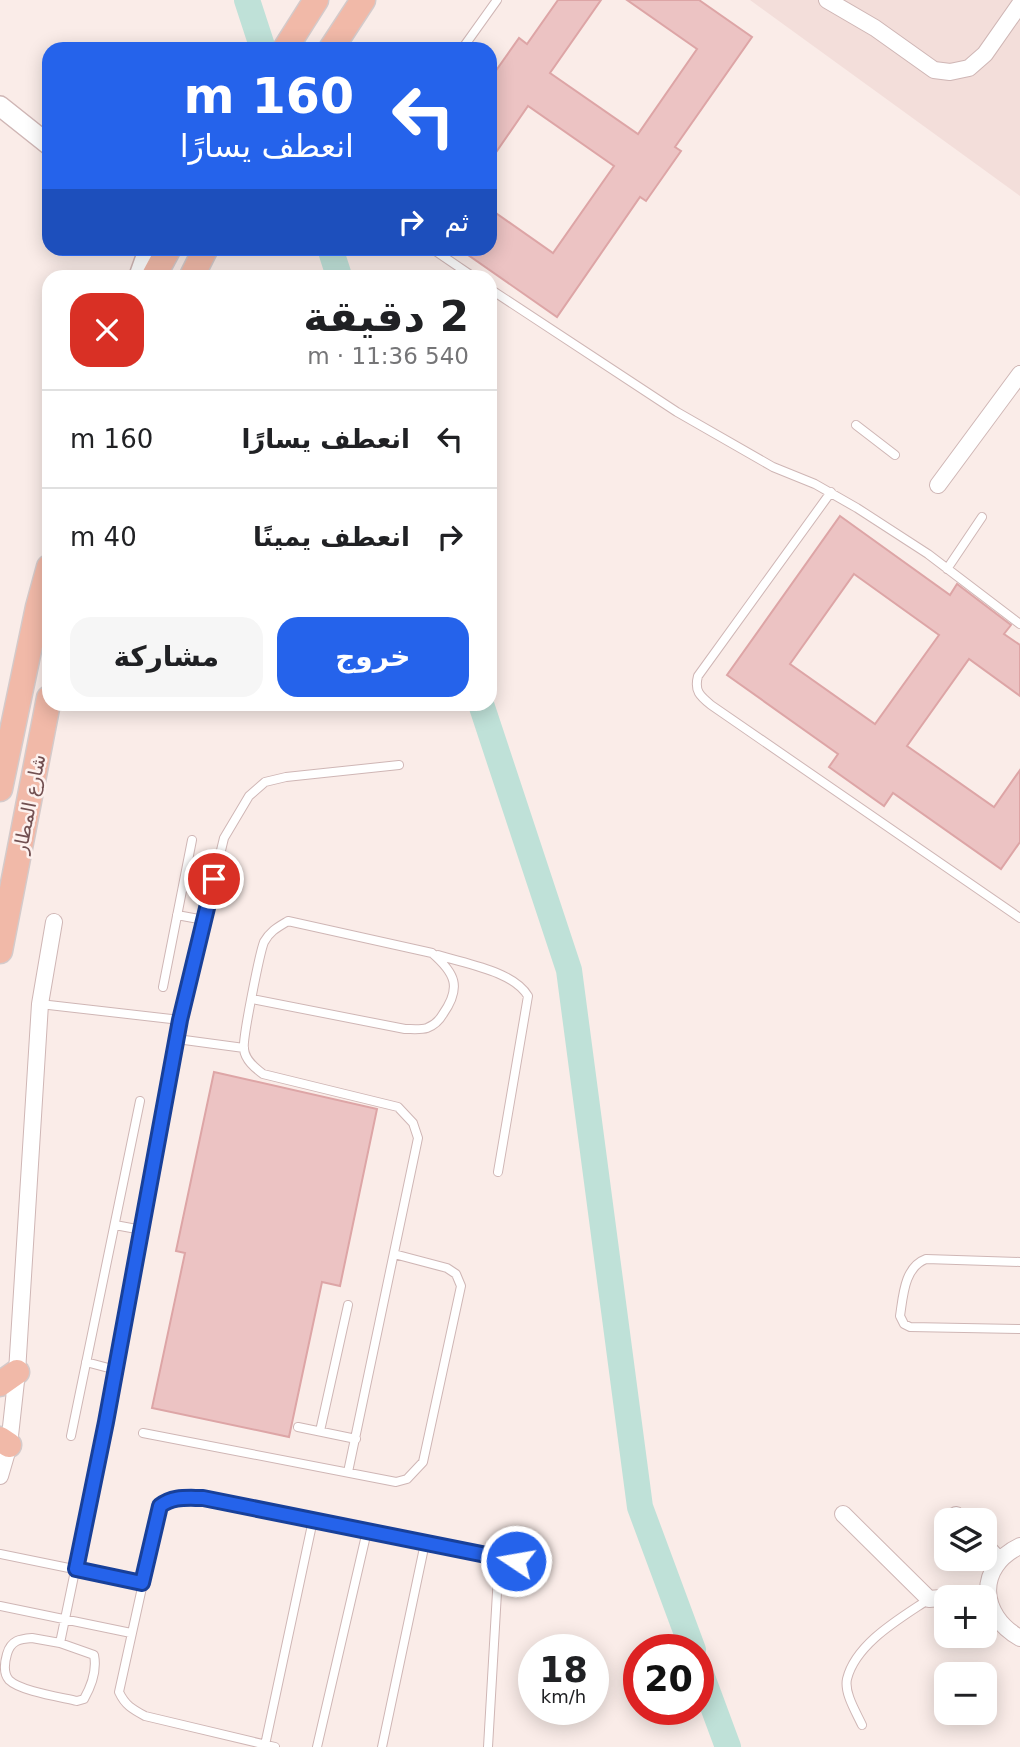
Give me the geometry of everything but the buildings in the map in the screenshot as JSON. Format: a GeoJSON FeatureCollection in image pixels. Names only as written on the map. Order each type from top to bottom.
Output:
{"type":"FeatureCollection","features":[{"type":"Feature","properties":{"kind":"main road"},"geometry":{"type":"LineString","coordinates":[[289,42],[316,0]]}},
{"type":"Feature","properties":{"kind":"main road"},"geometry":{"type":"LineString","coordinates":[[336,42],[363,0]]}},
{"type":"Feature","properties":{"kind":"main road","name":"شارع المطار"},"geometry":{"type":"LineString","coordinates":[[0,789],[42,592]]}},
{"type":"Feature","properties":{"kind":"main road","name":"شارع المطار"},"geometry":{"type":"LineString","coordinates":[[0,951],[46,711]]}},
{"type":"Feature","properties":{"kind":"street"},"geometry":{"type":"LineString","coordinates":[[827,0],[875,28],[934,70],[950,72],[969,68],[985,54],[1020,4]]}},
{"type":"Feature","properties":{"kind":"street"},"geometry":{"type":"LineString","coordinates":[[0,106],[42,139]]}},
{"type":"Feature","properties":{"kind":"street"},"geometry":{"type":"LineString","coordinates":[[938,485],[1020,374]]}},
{"type":"Feature","properties":{"kind":"street"},"geometry":{"type":"LineString","coordinates":[[0,1476],[40,1004],[54,922]]}},
{"type":"Feature","properties":{"kind":"street"},"geometry":{"type":"LineString","coordinates":[[843,1514],[929,1599],[934,1599]]}},
{"type":"Feature","properties":{"kind":"street"},"geometry":{"type":"LineString","coordinates":[[989,1585],[999,1560],[1020,1546]]}},
{"type":"Feature","properties":{"kind":"street"},"geometry":{"type":"LineString","coordinates":[[997,1621],[1020,1638]]}},
{"type":"Feature","properties":{"kind":"lane"},"geometry":{"type":"LineString","coordinates":[[467,42],[497,0]]}},
{"type":"Feature","properties":{"kind":"lane"},"geometry":{"type":"LineString","coordinates":[[443,256],[463,270]]}},
{"type":"Feature","properties":{"kind":"lane"},"geometry":{"type":"LineString","coordinates":[[497,294],[677,412],[773,467],[831,492],[947,569],[1020,624]]}},
{"type":"Feature","properties":{"kind":"lane"},"geometry":{"type":"LineString","coordinates":[[856,425],[895,455]]}},
{"type":"Feature","properties":{"kind":"lane"},"geometry":{"type":"LineString","coordinates":[[831,492],[698,676],[695,687],[700,696],[711,705],[1020,918]]}},
{"type":"Feature","properties":{"kind":"lane"},"geometry":{"type":"LineString","coordinates":[[947,569],[982,517]]}},
{"type":"Feature","properties":{"kind":"lane"},"geometry":{"type":"LineString","coordinates":[[60,1643],[116,1370],[180,1020],[223,838],[249,796],[265,782],[286,777],[399,765]]}},
{"type":"Feature","properties":{"kind":"lane"},"geometry":{"type":"LineString","coordinates":[[163,987],[192,840]]}},
{"type":"Feature","properties":{"kind":"lane"},"geometry":{"type":"LineString","coordinates":[[177,915],[204,920]]}},
{"type":"Feature","properties":{"kind":"lane"},"geometry":{"type":"LineString","coordinates":[[348,1472],[418,1138],[413,1124],[398,1107],[263,1074],[251,1064],[244,1048],[264,942],[272,929],[288,921],[432,953],[510,978],[522,985],[528,996],[498,1172]]}},
{"type":"Feature","properties":{"kind":"lane"},"geometry":{"type":"LineString","coordinates":[[253,999],[405,1029],[425,1029],[438,1023],[453,1000],[453,979],[446,965],[432,953]]}},
{"type":"Feature","properties":{"kind":"lane"},"geometry":{"type":"LineString","coordinates":[[40,1004],[180,1020]]}},
{"type":"Feature","properties":{"kind":"lane"},"geometry":{"type":"LineString","coordinates":[[177,1039],[244,1048]]}},
{"type":"Feature","properties":{"kind":"lane"},"geometry":{"type":"LineString","coordinates":[[71,1436],[140,1101]]}},
{"type":"Feature","properties":{"kind":"lane"},"geometry":{"type":"LineString","coordinates":[[115,1225],[142,1230]]}},
{"type":"Feature","properties":{"kind":"lane"},"geometry":{"type":"LineString","coordinates":[[144,1433],[396,1482],[407,1479],[423,1462],[461,1286],[457,1274],[447,1268],[394,1254]]}},
{"type":"Feature","properties":{"kind":"lane"},"geometry":{"type":"LineString","coordinates":[[1020,1262],[926,1259],[918,1262],[906,1285],[900,1317],[904,1324],[910,1327],[1020,1329]]}},
{"type":"Feature","properties":{"kind":"lane"},"geometry":{"type":"LineString","coordinates":[[320,1431],[348,1305]]}},
{"type":"Feature","properties":{"kind":"lane"},"geometry":{"type":"LineString","coordinates":[[86,1362],[116,1370]]}},
{"type":"Feature","properties":{"kind":"lane"},"geometry":{"type":"LineString","coordinates":[[298,1427],[356,1439]]}},
{"type":"Feature","properties":{"kind":"lane"},"geometry":{"type":"LineString","coordinates":[[275,1747],[145,1716],[130,1709],[119,1692],[160,1506],[170,1499],[203,1498],[516,1561]]}},
{"type":"Feature","properties":{"kind":"lane"},"geometry":{"type":"LineString","coordinates":[[265,1745],[313,1520]]}},
{"type":"Feature","properties":{"kind":"lane"},"geometry":{"type":"LineString","coordinates":[[317,1747],[367,1531]]}},
{"type":"Feature","properties":{"kind":"lane"},"geometry":{"type":"LineString","coordinates":[[382,1747],[425,1543]]}},
{"type":"Feature","properties":{"kind":"lane"},"geometry":{"type":"LineString","coordinates":[[0,1554],[142,1583]]}},
{"type":"Feature","properties":{"kind":"lane"},"geometry":{"type":"LineString","coordinates":[[488,1747],[499,1558]]}},
{"type":"Feature","properties":{"kind":"lane"},"geometry":{"type":"LineString","coordinates":[[862,1725],[849,1698],[846,1680],[855,1661],[884,1629],[929,1599]]}},
{"type":"Feature","properties":{"kind":"lane"},"geometry":{"type":"LineString","coordinates":[[0,1606],[131,1633]]}},
{"type":"Feature","properties":{"kind":"lane"},"geometry":{"type":"LineString","coordinates":[[32,1638],[60,1643],[94,1654],[92,1684],[84,1699],[77,1701],[19,1686],[9,1680],[5,1672],[7,1654],[17,1639],[32,1638]]}},
{"type":"Feature","properties":{"kind":"shaded area"},"geometry":{"type":"Polygon","coordinates":[[[750,0],[1020,0],[1020,196],[750,0]]]}},
{"type":"Feature","properties":{"kind":"waterway"},"geometry":{"type":"LineString","coordinates":[[247,0],[261,42]]}},
{"type":"Feature","properties":{"kind":"waterway"},"geometry":{"type":"LineString","coordinates":[[333,256],[337,270]]}},
{"type":"Feature","properties":{"kind":"waterway"},"geometry":{"type":"LineString","coordinates":[[483,711],[569,970],[640,1507],[687,1634]]}},
{"type":"Feature","properties":{"kind":"waterway"},"geometry":{"type":"LineString","coordinates":[[714,1709],[728,1747]]}},
{"type":"Feature","properties":{"kind":"route"},"geometry":{"type":"LineString","coordinates":[[214,879],[180,1020],[106,1422],[76,1569],[142,1583],[160,1506],[170,1499],[182,1498],[203,1498],[516,1561]]}}]}
